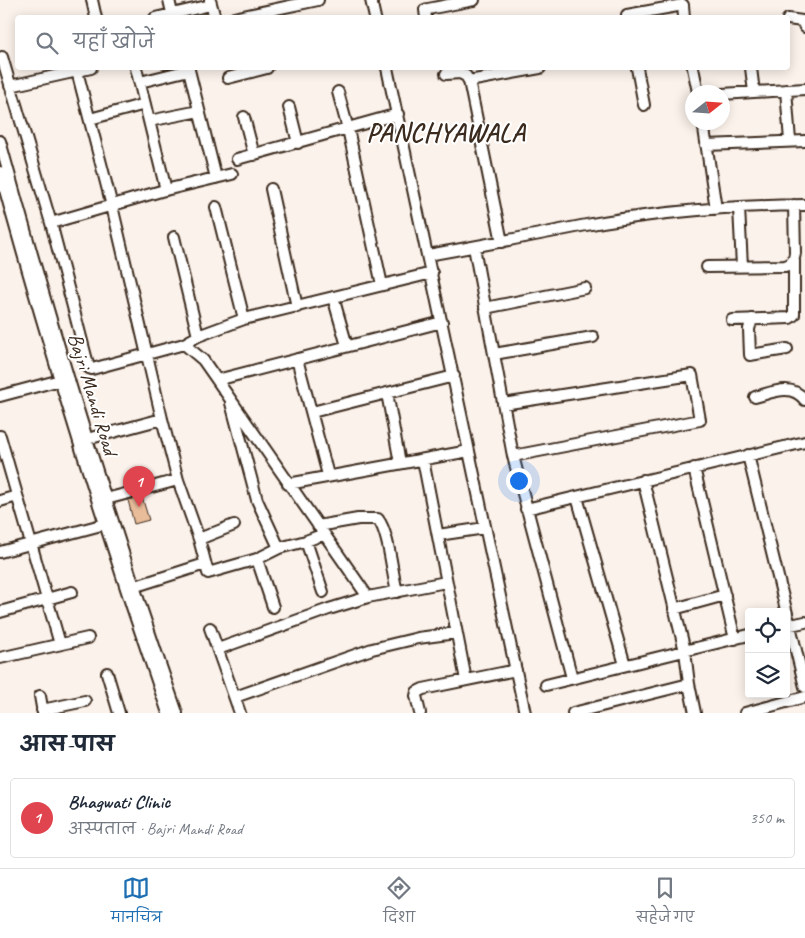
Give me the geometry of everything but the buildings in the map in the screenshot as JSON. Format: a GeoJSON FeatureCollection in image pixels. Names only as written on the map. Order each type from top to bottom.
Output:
{"type":"FeatureCollection","features":[{"type":"Feature","properties":{"kind":"street"},"geometry":{"type":"LineString","coordinates":[[92,0],[95,15]]}},
{"type":"Feature","properties":{"kind":"street"},"geometry":{"type":"LineString","coordinates":[[169,0],[172,13]]}},
{"type":"Feature","properties":{"kind":"street"},"geometry":{"type":"LineString","coordinates":[[248,15],[318,0]]}},
{"type":"Feature","properties":{"kind":"street"},"geometry":{"type":"LineString","coordinates":[[371,0],[374,15]]}},
{"type":"Feature","properties":{"kind":"street"},"geometry":{"type":"LineString","coordinates":[[426,15],[425,10],[428,9],[474,0]]}},
{"type":"Feature","properties":{"kind":"street"},"geometry":{"type":"LineString","coordinates":[[165,15],[211,3]]}},
{"type":"Feature","properties":{"kind":"street"},"geometry":{"type":"LineString","coordinates":[[627,15],[683,5],[684,15]]}},
{"type":"Feature","properties":{"kind":"street"},"geometry":{"type":"LineString","coordinates":[[790,19],[802,21],[805,27]]}},
{"type":"Feature","properties":{"kind":"street"},"geometry":{"type":"LineString","coordinates":[[2,57],[51,224],[89,368],[92,369],[184,344],[198,336],[244,319],[432,272]]}},
{"type":"Feature","properties":{"kind":"street"},"geometry":{"type":"LineString","coordinates":[[10,86],[82,70]]}},
{"type":"Feature","properties":{"kind":"street"},"geometry":{"type":"LineString","coordinates":[[137,70],[166,190]]}},
{"type":"Feature","properties":{"kind":"street"},"geometry":{"type":"LineString","coordinates":[[140,82],[189,70],[216,178]]}},
{"type":"Feature","properties":{"kind":"street"},"geometry":{"type":"LineString","coordinates":[[228,78],[259,70]]}},
{"type":"Feature","properties":{"kind":"street"},"geometry":{"type":"LineString","coordinates":[[387,70],[525,713]]}},
{"type":"Feature","properties":{"kind":"street"},"geometry":{"type":"LineString","coordinates":[[469,82],[530,70]]}},
{"type":"Feature","properties":{"kind":"street"},"geometry":{"type":"LineString","coordinates":[[637,70],[644,105]]}},
{"type":"Feature","properties":{"kind":"street"},"geometry":{"type":"LineString","coordinates":[[693,70],[697,85]]}},
{"type":"Feature","properties":{"kind":"street"},"geometry":{"type":"LineString","coordinates":[[751,70],[754,92]]}},
{"type":"Feature","properties":{"kind":"street"},"geometry":{"type":"LineString","coordinates":[[77,71],[112,206],[162,419],[178,480],[199,540],[208,573],[257,559],[279,548],[306,541],[321,530],[358,519],[378,519],[382,524],[385,534],[397,592]]}},
{"type":"Feature","properties":{"kind":"street"},"geometry":{"type":"LineString","coordinates":[[446,74],[460,73],[466,76],[469,82],[502,242]]}},
{"type":"Feature","properties":{"kind":"street"},"geometry":{"type":"LineString","coordinates":[[730,94],[805,89]]}},
{"type":"Feature","properties":{"kind":"street"},"geometry":{"type":"LineString","coordinates":[[786,90],[790,142]]}},
{"type":"Feature","properties":{"kind":"street"},"geometry":{"type":"LineString","coordinates":[[338,92],[348,129],[382,285]]}},
{"type":"Feature","properties":{"kind":"street"},"geometry":{"type":"LineString","coordinates":[[90,119],[145,104]]}},
{"type":"Feature","properties":{"kind":"street"},"geometry":{"type":"LineString","coordinates":[[289,107],[298,142]]}},
{"type":"Feature","properties":{"kind":"street"},"geometry":{"type":"LineString","coordinates":[[149,121],[199,111]]}},
{"type":"Feature","properties":{"kind":"street"},"geometry":{"type":"LineString","coordinates":[[237,159],[398,114]]}},
{"type":"Feature","properties":{"kind":"street"},"geometry":{"type":"LineString","coordinates":[[244,117],[254,155]]}},
{"type":"Feature","properties":{"kind":"street"},"geometry":{"type":"LineString","coordinates":[[704,130],[716,209]]}},
{"type":"Feature","properties":{"kind":"street","name":"Bajri Mandi Road"},"geometry":{"type":"LineString","coordinates":[[0,141],[5,183],[64,379],[87,439],[133,587],[176,713]]}},
{"type":"Feature","properties":{"kind":"street"},"geometry":{"type":"LineString","coordinates":[[706,145],[805,141]]}},
{"type":"Feature","properties":{"kind":"street"},"geometry":{"type":"LineString","coordinates":[[0,172],[5,183]]}},
{"type":"Feature","properties":{"kind":"street"},"geometry":{"type":"LineString","coordinates":[[51,224],[166,190],[232,174]]}},
{"type":"Feature","properties":{"kind":"street"},"geometry":{"type":"LineString","coordinates":[[271,189],[297,307]]}},
{"type":"Feature","properties":{"kind":"street"},"geometry":{"type":"LineString","coordinates":[[428,255],[591,225],[681,212],[800,205],[794,260],[796,302],[794,315],[790,318],[732,320]]}},
{"type":"Feature","properties":{"kind":"street"},"geometry":{"type":"LineString","coordinates":[[216,207],[244,319]]}},
{"type":"Feature","properties":{"kind":"street"},"geometry":{"type":"LineString","coordinates":[[739,208],[742,266]]}},
{"type":"Feature","properties":{"kind":"street"},"geometry":{"type":"LineString","coordinates":[[174,238],[198,336]]}},
{"type":"Feature","properties":{"kind":"street"},"geometry":{"type":"LineString","coordinates":[[474,247],[513,456],[572,678]]}},
{"type":"Feature","properties":{"kind":"street"},"geometry":{"type":"LineString","coordinates":[[708,267],[785,266],[791,264],[794,260]]}},
{"type":"Feature","properties":{"kind":"street"},"geometry":{"type":"LineString","coordinates":[[485,308],[585,288]]}},
{"type":"Feature","properties":{"kind":"street"},"geometry":{"type":"LineString","coordinates":[[333,298],[347,346]]}},
{"type":"Feature","properties":{"kind":"street"},"geometry":{"type":"LineString","coordinates":[[752,319],[749,329],[750,355],[787,349]]}},
{"type":"Feature","properties":{"kind":"street"},"geometry":{"type":"LineString","coordinates":[[217,380],[442,322]]}},
{"type":"Feature","properties":{"kind":"street"},"geometry":{"type":"LineString","coordinates":[[494,354],[594,337]]}},
{"type":"Feature","properties":{"kind":"street"},"geometry":{"type":"LineString","coordinates":[[184,344],[203,360],[230,397],[288,484],[368,597]]}},
{"type":"Feature","properties":{"kind":"street"},"geometry":{"type":"LineString","coordinates":[[297,359],[328,475]]}},
{"type":"Feature","properties":{"kind":"street"},"geometry":{"type":"LineString","coordinates":[[503,404],[692,375],[700,420],[513,456]]}},
{"type":"Feature","properties":{"kind":"street"},"geometry":{"type":"LineString","coordinates":[[312,412],[454,376]]}},
{"type":"Feature","properties":{"kind":"street"},"geometry":{"type":"LineString","coordinates":[[0,396],[64,379],[125,590],[168,713]]}},
{"type":"Feature","properties":{"kind":"street"},"geometry":{"type":"LineString","coordinates":[[755,397],[791,390],[799,393],[805,400]]}},
{"type":"Feature","properties":{"kind":"street"},"geometry":{"type":"LineString","coordinates":[[387,393],[400,463]]}},
{"type":"Feature","properties":{"kind":"street"},"geometry":{"type":"LineString","coordinates":[[230,397],[257,500],[279,548]]}},
{"type":"Feature","properties":{"kind":"street"},"geometry":{"type":"LineString","coordinates":[[87,439],[162,419]]}},
{"type":"Feature","properties":{"kind":"street"},"geometry":{"type":"LineString","coordinates":[[0,436],[60,644]]}},
{"type":"Feature","properties":{"kind":"street"},"geometry":{"type":"LineString","coordinates":[[526,510],[805,442]]}},
{"type":"Feature","properties":{"kind":"street"},"geometry":{"type":"LineString","coordinates":[[288,484],[328,475],[469,451]]}},
{"type":"Feature","properties":{"kind":"street"},"geometry":{"type":"LineString","coordinates":[[748,455],[784,608]]}},
{"type":"Feature","properties":{"kind":"street"},"geometry":{"type":"LineString","coordinates":[[423,460],[466,680]]}},
{"type":"Feature","properties":{"kind":"street"},"geometry":{"type":"LineString","coordinates":[[694,468],[735,639]]}},
{"type":"Feature","properties":{"kind":"street"},"geometry":{"type":"LineString","coordinates":[[106,499],[178,480]]}},
{"type":"Feature","properties":{"kind":"street"},"geometry":{"type":"LineString","coordinates":[[643,480],[685,651],[695,713]]}},
{"type":"Feature","properties":{"kind":"street"},"geometry":{"type":"LineString","coordinates":[[0,501],[17,496]]}},
{"type":"Feature","properties":{"kind":"street"},"geometry":{"type":"LineString","coordinates":[[577,497],[625,665]]}},
{"type":"Feature","properties":{"kind":"street"},"geometry":{"type":"LineString","coordinates":[[0,552],[105,524]]}},
{"type":"Feature","properties":{"kind":"street"},"geometry":{"type":"LineString","coordinates":[[199,540],[234,525]]}},
{"type":"Feature","properties":{"kind":"street"},"geometry":{"type":"LineString","coordinates":[[438,535],[486,528]]}},
{"type":"Feature","properties":{"kind":"street"},"geometry":{"type":"LineString","coordinates":[[306,541],[322,592]]}},
{"type":"Feature","properties":{"kind":"street"},"geometry":{"type":"LineString","coordinates":[[257,559],[273,607]]}},
{"type":"Feature","properties":{"kind":"street"},"geometry":{"type":"LineString","coordinates":[[133,587],[205,564]]}},
{"type":"Feature","properties":{"kind":"street"},"geometry":{"type":"LineString","coordinates":[[218,649],[368,597],[446,582]]}},
{"type":"Feature","properties":{"kind":"street"},"geometry":{"type":"LineString","coordinates":[[0,612],[72,592]]}},
{"type":"Feature","properties":{"kind":"street"},"geometry":{"type":"LineString","coordinates":[[674,609],[725,595]]}},
{"type":"Feature","properties":{"kind":"street"},"geometry":{"type":"LineString","coordinates":[[790,626],[805,622]]}},
{"type":"Feature","properties":{"kind":"street"},"geometry":{"type":"LineString","coordinates":[[210,628],[240,713]]}},
{"type":"Feature","properties":{"kind":"street"},"geometry":{"type":"LineString","coordinates":[[234,697],[372,648],[418,638],[456,633]]}},
{"type":"Feature","properties":{"kind":"street"},"geometry":{"type":"LineString","coordinates":[[790,633],[805,687]]}},
{"type":"Feature","properties":{"kind":"street"},"geometry":{"type":"LineString","coordinates":[[546,685],[745,636]]}},
{"type":"Feature","properties":{"kind":"street"},"geometry":{"type":"LineString","coordinates":[[0,658],[88,638]]}},
{"type":"Feature","properties":{"kind":"street"},"geometry":{"type":"LineString","coordinates":[[419,713],[417,692],[437,685],[516,670]]}},
{"type":"Feature","properties":{"kind":"street"},"geometry":{"type":"LineString","coordinates":[[107,673],[119,713]]}},
{"type":"Feature","properties":{"kind":"street"},"geometry":{"type":"LineString","coordinates":[[573,713],[689,684]]}},
{"type":"Feature","properties":{"kind":"street"},"geometry":{"type":"LineString","coordinates":[[40,696],[42,711],[85,701]]}},
{"type":"Feature","properties":{"kind":"street"},"geometry":{"type":"LineString","coordinates":[[746,713],[805,697]]}},
{"type":"Feature","properties":{"kind":"place","name":"Bhagwati Clinic"},"geometry":{"type":"Point","coordinates":[139,507]}},
{"type":"Feature","properties":{"kind":"district","name":"PANCHYAWALA"},"geometry":{"type":"Point","coordinates":[446,132]}}]}
